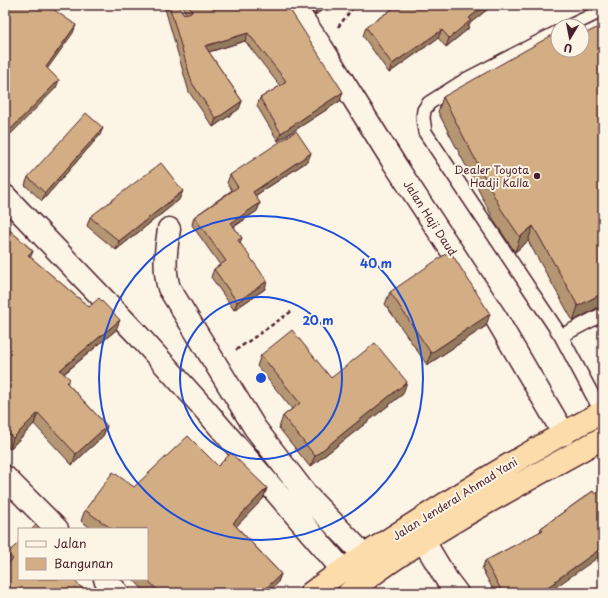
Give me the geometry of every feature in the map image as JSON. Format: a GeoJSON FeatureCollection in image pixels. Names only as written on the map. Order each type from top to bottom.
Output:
{"type":"FeatureCollection","features":[{"type":"Feature","properties":{"kind":"highway","name":"Jalan Jenderal Ahmad Yani"},"geometry":{"type":"LineString","coordinates":[[311,593],[342,569],[491,475],[602,412]]}},
{"type":"Feature","properties":{"kind":"highway","name":"Jalan Jenderal Ahmad Yani"},"geometry":{"type":"LineString","coordinates":[[349,593],[386,565],[423,540],[518,484],[603,438]]}},
{"type":"Feature","properties":{"kind":"street","name":"Jalan Haji Daud"},"geometry":{"type":"LineString","coordinates":[[293,5],[322,48],[394,163],[496,318],[564,434]]}},
{"type":"Feature","properties":{"kind":"street"},"geometry":{"type":"LineString","coordinates":[[5,196],[137,334],[206,411],[342,569]]}},
{"type":"Feature","properties":{"kind":"street"},"geometry":{"type":"LineString","coordinates":[[169,229],[164,262],[169,288],[255,428],[308,497],[364,555]]}},
{"type":"Feature","properties":{"kind":"street"},"geometry":{"type":"LineString","coordinates":[[5,478],[56,528]]}},
{"type":"Feature","properties":{"kind":"street"},"geometry":{"type":"LineString","coordinates":[[423,540],[447,580],[457,593]]}},
{"type":"Feature","properties":{"kind":"street"},"geometry":{"type":"LineString","coordinates":[[106,580],[118,593]]}},
{"type":"Feature","properties":{"kind":"lane"},"geometry":{"type":"LineString","coordinates":[[586,18],[603,10]]}},
{"type":"Feature","properties":{"kind":"lane"},"geometry":{"type":"LineString","coordinates":[[550,36],[467,79],[429,103],[424,110],[423,118],[425,132],[561,336],[602,412]]}},
{"type":"Feature","properties":{"kind":"lane"},"geometry":{"type":"LineString","coordinates":[[561,336],[603,314]]}},
{"type":"Feature","properties":{"kind":"path"},"geometry":{"type":"LineString","coordinates":[[216,364],[292,311]]}},
{"type":"Feature","properties":{"kind":"building"},"geometry":{"type":"Polygon","coordinates":[[[5,5],[47,5],[76,25],[46,67],[59,80],[5,135],[5,5]]]}},
{"type":"Feature","properties":{"kind":"building"},"geometry":{"type":"Polygon","coordinates":[[[169,5],[178,5],[184,14],[192,12],[189,5],[287,5],[343,92],[281,133],[260,98],[286,81],[248,33],[205,46],[242,101],[216,119],[192,83],[169,5]]]}},
{"type":"Feature","properties":{"kind":"building"},"geometry":{"type":"Polygon","coordinates":[[[398,5],[485,5],[469,18],[471,20],[449,38],[442,30],[392,64],[366,27],[398,5]]]}},
{"type":"Feature","properties":{"kind":"building","name":"Dealer Toyota Hadji Kalla"},"geometry":{"type":"Polygon","coordinates":[[[603,25],[603,293],[578,306],[533,226],[520,237],[501,209],[443,97],[550,36],[550,58],[590,58],[590,31],[603,25]]]}},
{"type":"Feature","properties":{"kind":"building"},"geometry":{"type":"Polygon","coordinates":[[[86,113],[103,128],[45,193],[28,177],[86,113]]]}},
{"type":"Feature","properties":{"kind":"building"},"geometry":{"type":"Polygon","coordinates":[[[296,131],[311,153],[253,192],[260,203],[231,223],[242,238],[238,240],[267,281],[237,302],[214,269],[226,261],[194,217],[238,187],[230,175],[296,131]]]}},
{"type":"Feature","properties":{"kind":"building"},"geometry":{"type":"Polygon","coordinates":[[[161,163],[183,191],[119,241],[90,217],[161,163]]]}},
{"type":"Feature","properties":{"kind":"building"},"geometry":{"type":"Polygon","coordinates":[[[5,226],[33,251],[28,255],[89,307],[99,298],[120,320],[60,370],[70,379],[67,383],[107,426],[76,454],[38,413],[13,438],[5,430],[5,226]]]}},
{"type":"Feature","properties":{"kind":"building"},"geometry":{"type":"Polygon","coordinates":[[[450,251],[490,314],[431,353],[390,292],[450,251]]]}},
{"type":"Feature","properties":{"kind":"building"},"geometry":{"type":"Polygon","coordinates":[[[292,330],[331,378],[375,343],[407,382],[315,456],[283,416],[300,403],[261,355],[292,330]]]}},
{"type":"Feature","properties":{"kind":"building"},"geometry":{"type":"Polygon","coordinates":[[[188,436],[218,466],[231,453],[267,488],[233,523],[281,574],[261,593],[160,593],[148,580],[148,528],[111,528],[85,510],[113,472],[134,487],[188,436]]]}},
{"type":"Feature","properties":{"kind":"building"},"geometry":{"type":"Polygon","coordinates":[[[603,489],[603,547],[555,581],[556,582],[536,593],[503,593],[485,561],[543,530],[541,528],[593,491],[595,494],[603,489]]]}},
{"type":"Feature","properties":{"kind":"building"},"geometry":{"type":"Polygon","coordinates":[[[18,543],[18,580],[73,580],[88,593],[5,593],[5,567],[13,559],[7,554],[18,543]]]}},
{"type":"Feature","properties":{"kind":"place","name":"Dealer Toyota Hadji Kalla"},"geometry":{"type":"Point","coordinates":[537,176]}}]}
